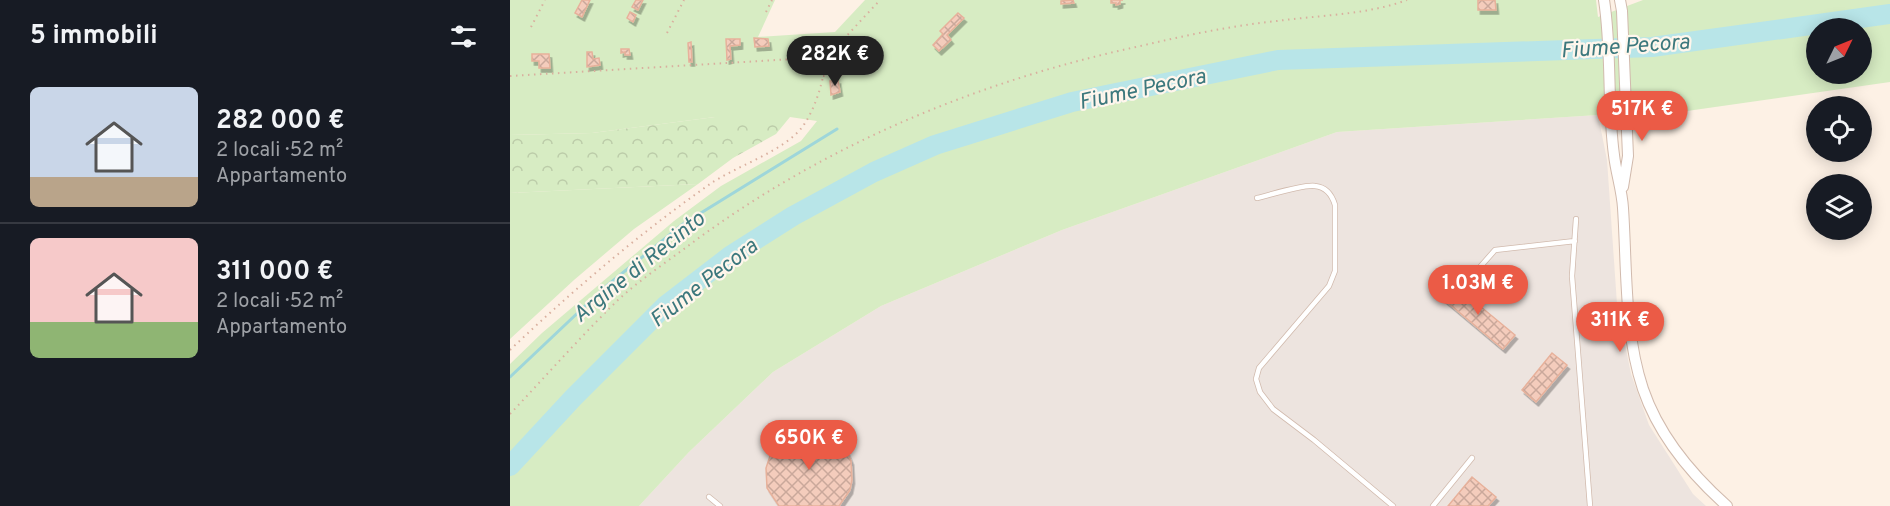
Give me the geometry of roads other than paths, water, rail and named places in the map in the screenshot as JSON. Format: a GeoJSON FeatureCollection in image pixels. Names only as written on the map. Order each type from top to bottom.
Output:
{"type":"FeatureCollection","features":[{"type":"Feature","properties":{"kind":"street"},"geometry":{"type":"LineString","coordinates":[[1604,0],[1614,156],[1622,193],[1630,328],[1643,389],[1657,421],[1676,452],[1702,483],[1727,506]]}},
{"type":"Feature","properties":{"kind":"street"},"geometry":{"type":"LineString","coordinates":[[1621,5],[1628,156],[1622,193]]}},
{"type":"Feature","properties":{"kind":"lane"},"geometry":{"type":"LineString","coordinates":[[1257,198],[1314,185],[1326,190],[1333,197],[1335,205],[1335,271],[1329,286],[1259,368],[1256,379],[1260,392],[1273,409],[1393,506]]}},
{"type":"Feature","properties":{"kind":"lane"},"geometry":{"type":"LineString","coordinates":[[1576,219],[1572,276],[1590,506]]}},
{"type":"Feature","properties":{"kind":"lane"},"geometry":{"type":"LineString","coordinates":[[1465,284],[1495,250],[1575,241]]}},
{"type":"Feature","properties":{"kind":"lane"},"geometry":{"type":"LineString","coordinates":[[1433,506],[1472,458]]}},
{"type":"Feature","properties":{"kind":"lane"},"geometry":{"type":"LineString","coordinates":[[709,497],[720,506]]}},
{"type":"Feature","properties":{"kind":"waterway","name":"Fiume Pecora"},"geometry":{"type":"LineString","coordinates":[[510,466],[573,398],[665,306],[730,256],[793,216],[874,172],[935,145],[1072,102],[1278,60],[1652,47],[1890,14]]}},
{"type":"Feature","properties":{"kind":"waterway","name":"Argine di Recinto"},"geometry":{"type":"LineString","coordinates":[[510,377],[604,288],[683,224],[837,129]]}}]}
